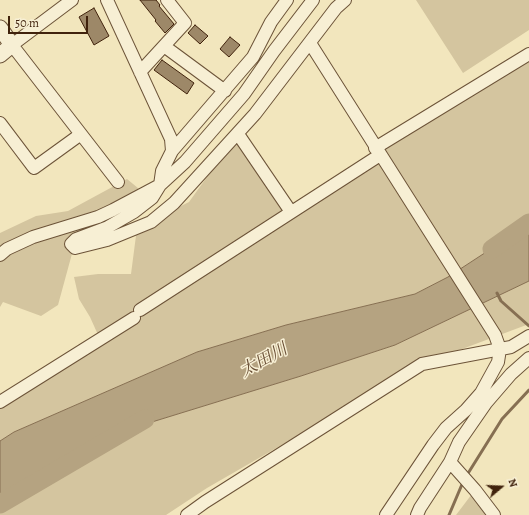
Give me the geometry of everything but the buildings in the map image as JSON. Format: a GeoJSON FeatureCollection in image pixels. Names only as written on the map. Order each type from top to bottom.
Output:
{"type":"FeatureCollection","features":[{"type":"Feature","properties":{"kind":"street"},"geometry":{"type":"LineString","coordinates":[[0,55],[72,0]]}},
{"type":"Feature","properties":{"kind":"street"},"geometry":{"type":"LineString","coordinates":[[107,0],[171,139],[172,151]]}},
{"type":"Feature","properties":{"kind":"street"},"geometry":{"type":"LineString","coordinates":[[140,72],[185,23],[167,0]]}},
{"type":"Feature","properties":{"kind":"street"},"geometry":{"type":"LineString","coordinates":[[287,0],[271,22],[254,57],[172,151],[162,171],[160,185],[152,198],[134,212],[108,227],[76,239],[71,244],[76,248],[107,240],[151,222],[174,203],[255,114],[336,8],[345,0]]}},
{"type":"Feature","properties":{"kind":"street"},"geometry":{"type":"LineString","coordinates":[[0,255],[33,237],[113,210],[160,185],[186,162],[244,94],[274,51],[313,0]]}},
{"type":"Feature","properties":{"kind":"street"},"geometry":{"type":"LineString","coordinates":[[0,28],[118,182]]}},
{"type":"Feature","properties":{"kind":"street"},"geometry":{"type":"LineString","coordinates":[[310,43],[495,335],[500,349],[498,362],[481,393],[466,410],[446,428],[386,515]]}},
{"type":"Feature","properties":{"kind":"street"},"geometry":{"type":"LineString","coordinates":[[164,46],[225,91]]}},
{"type":"Feature","properties":{"kind":"street"},"geometry":{"type":"LineString","coordinates":[[0,402],[380,155],[529,54]]}},
{"type":"Feature","properties":{"kind":"street"},"geometry":{"type":"LineString","coordinates":[[0,123],[34,168],[81,134]]}},
{"type":"Feature","properties":{"kind":"street"},"geometry":{"type":"LineString","coordinates":[[238,134],[291,212]]}},
{"type":"Feature","properties":{"kind":"street"},"geometry":{"type":"LineString","coordinates":[[187,515],[422,364],[512,347],[529,336]]}},
{"type":"Feature","properties":{"kind":"street"},"geometry":{"type":"LineString","coordinates":[[417,515],[450,462],[459,442],[486,403],[511,374],[529,358]]}},
{"type":"Feature","properties":{"kind":"street"},"geometry":{"type":"LineString","coordinates":[[450,462],[475,490],[494,515]]}},
{"type":"Feature","properties":{"kind":"shaded area"},"geometry":{"type":"Polygon","coordinates":[[[416,0],[529,0],[529,30],[463,73],[416,0]]]}},
{"type":"Feature","properties":{"kind":"shaded area"},"geometry":{"type":"Polygon","coordinates":[[[529,54],[529,224],[448,277],[415,294],[286,325],[197,352],[14,432],[0,441],[0,404],[99,337],[90,317],[79,299],[74,277],[98,274],[131,274],[137,228],[189,202],[238,134],[290,211],[529,54]]]}},
{"type":"Feature","properties":{"kind":"shaded area"},"geometry":{"type":"Polygon","coordinates":[[[127,179],[144,193],[113,210],[76,239],[58,305],[41,316],[3,302],[0,307],[0,233],[36,216],[68,211],[127,179]]]}},
{"type":"Feature","properties":{"kind":"shaded area"},"geometry":{"type":"Polygon","coordinates":[[[529,281],[529,324],[422,364],[207,488],[166,515],[0,515],[0,505],[126,430],[301,376],[395,345],[529,281]]]}},
{"type":"Feature","properties":{"kind":"shaded area"},"geometry":{"type":"Polygon","coordinates":[[[475,490],[497,515],[456,515],[475,490]]]}},
{"type":"Feature","properties":{"kind":"water"},"geometry":{"type":"Polygon","coordinates":[[[529,224],[529,281],[395,345],[301,376],[126,430],[0,505],[0,441],[14,432],[197,352],[286,325],[415,294],[448,277],[529,224]]]}},
{"type":"Feature","properties":{"kind":"waterway","name":"太田川"},"geometry":{"type":"LineString","coordinates":[[492,249],[529,223]]}},
{"type":"Feature","properties":{"kind":"waterway"},"geometry":{"type":"LineString","coordinates":[[497,293],[501,301],[529,326]]}},
{"type":"Feature","properties":{"kind":"waterway"},"geometry":{"type":"LineString","coordinates":[[467,475],[502,419],[529,390]]}},
{"type":"Feature","properties":{"kind":"waterway","name":"太田川"},"geometry":{"type":"LineString","coordinates":[[0,504],[145,419]]}},
{"type":"Feature","properties":{"kind":"waterway"},"geometry":{"type":"LineString","coordinates":[[449,515],[463,482]]}}]}
